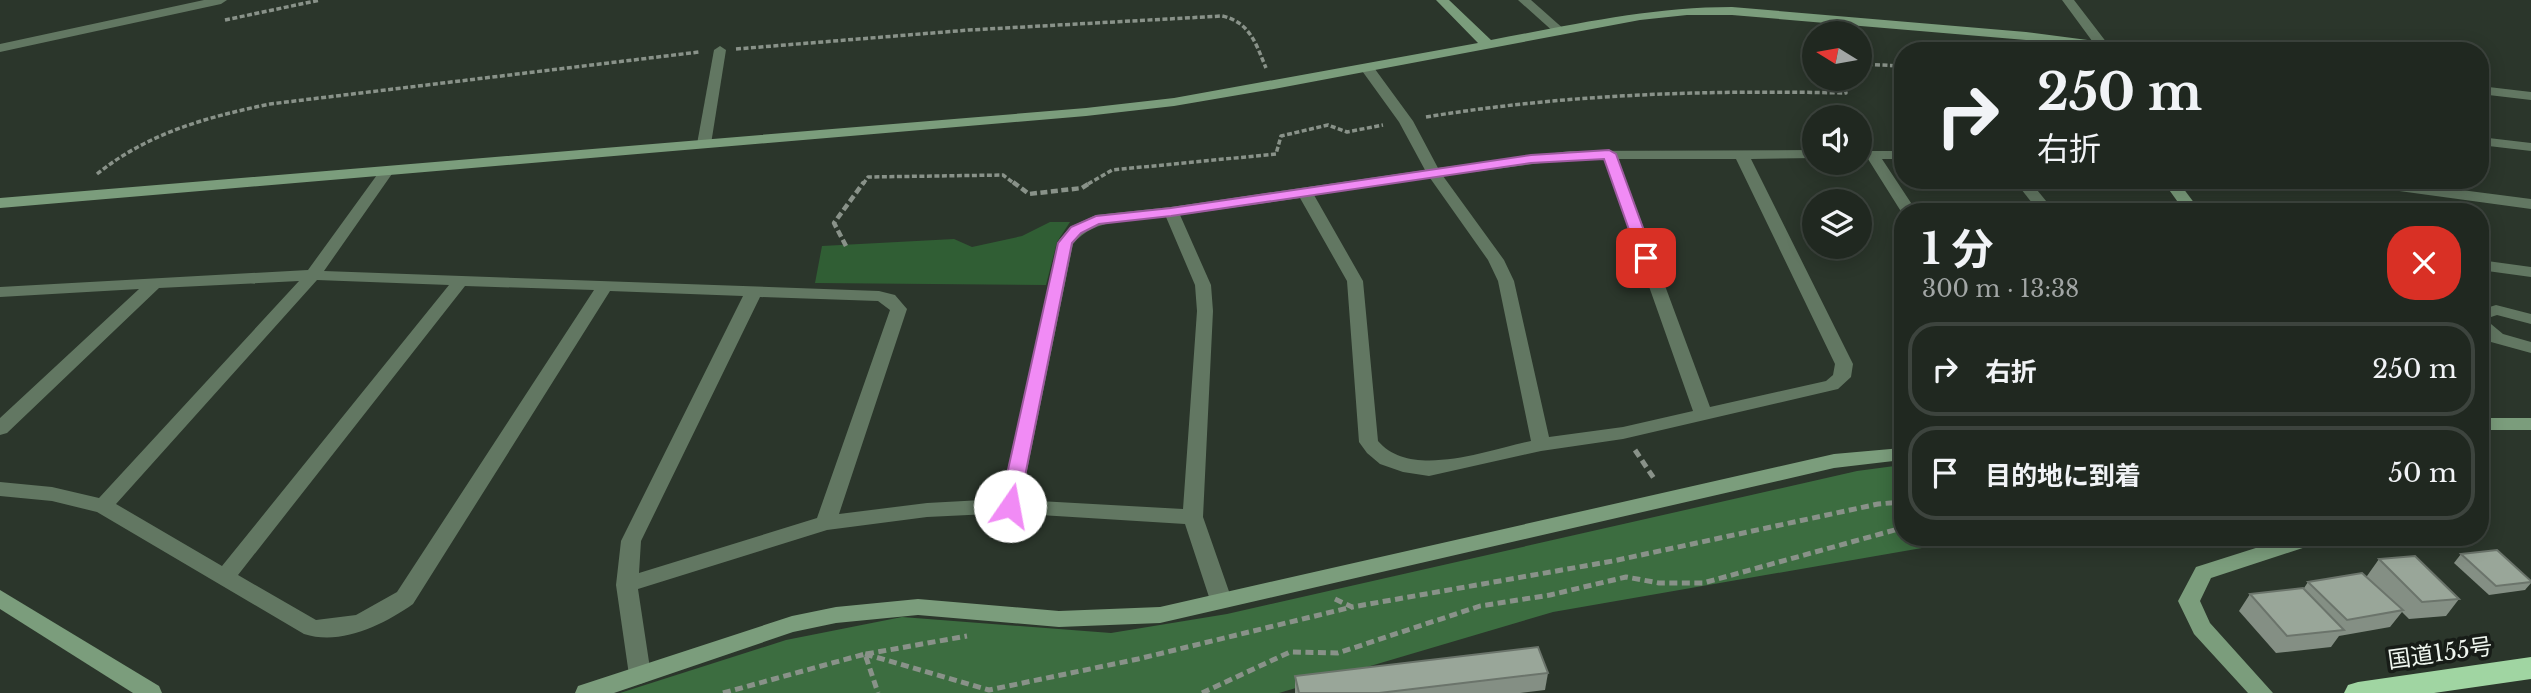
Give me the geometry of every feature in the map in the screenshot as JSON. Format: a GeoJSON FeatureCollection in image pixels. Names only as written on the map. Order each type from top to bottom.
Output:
{"type":"FeatureCollection","features":[{"type":"Feature","properties":{"kind":"highway","name":"国道155号"},"geometry":{"type":"LineString","coordinates":[[2358,693],[2531,668]]}},
{"type":"Feature","properties":{"kind":"street"},"geometry":{"type":"LineString","coordinates":[[0,48],[221,0]]}},
{"type":"Feature","properties":{"kind":"street"},"geometry":{"type":"LineString","coordinates":[[1442,0],[1488,44]]}},
{"type":"Feature","properties":{"kind":"street"},"geometry":{"type":"LineString","coordinates":[[1524,0],[1560,31]]}},
{"type":"Feature","properties":{"kind":"street"},"geometry":{"type":"LineString","coordinates":[[2068,0],[2100,42]]}},
{"type":"Feature","properties":{"kind":"street"},"geometry":{"type":"LineString","coordinates":[[0,203],[1086,112],[1174,102],[1640,16],[1687,11],[1732,11],[2037,42]]}},
{"type":"Feature","properties":{"kind":"street"},"geometry":{"type":"LineString","coordinates":[[704,144],[720,50]]}},
{"type":"Feature","properties":{"kind":"street"},"geometry":{"type":"LineString","coordinates":[[1367,68],[1406,121],[1434,174],[1496,260],[1506,281],[1541,445]]}},
{"type":"Feature","properties":{"kind":"street"},"geometry":{"type":"LineString","coordinates":[[2489,91],[2531,96]]}},
{"type":"Feature","properties":{"kind":"street"},"geometry":{"type":"LineString","coordinates":[[2489,142],[2531,147]]}},
{"type":"Feature","properties":{"kind":"street"},"geometry":{"type":"LineString","coordinates":[[1305,192],[1355,281],[1369,442],[1375,452],[1405,466],[1429,469],[1541,445],[1623,433],[1832,385],[1842,377],[1845,369],[1741,153]]}},
{"type":"Feature","properties":{"kind":"street"},"geometry":{"type":"LineString","coordinates":[[1609,154],[1703,414]]}},
{"type":"Feature","properties":{"kind":"street"},"geometry":{"type":"LineString","coordinates":[[1010,506],[1065,243],[1076,230],[1096,220],[1171,212],[1557,156],[1802,154]]}},
{"type":"Feature","properties":{"kind":"street"},"geometry":{"type":"LineString","coordinates":[[1872,155],[1894,155]]}},
{"type":"Feature","properties":{"kind":"street"},"geometry":{"type":"LineString","coordinates":[[1872,163],[1902,203]]}},
{"type":"Feature","properties":{"kind":"street"},"geometry":{"type":"LineString","coordinates":[[103,506],[313,275],[387,171]]}},
{"type":"Feature","properties":{"kind":"street"},"geometry":{"type":"LineString","coordinates":[[2028,189],[2040,203]]}},
{"type":"Feature","properties":{"kind":"street"},"geometry":{"type":"LineString","coordinates":[[2417,189],[2531,204]]}},
{"type":"Feature","properties":{"kind":"street"},"geometry":{"type":"LineString","coordinates":[[1171,212],[1203,285],[1205,311],[1193,517],[1221,600]]}},
{"type":"Feature","properties":{"kind":"street"},"geometry":{"type":"LineString","coordinates":[[2489,266],[2531,272]]}},
{"type":"Feature","properties":{"kind":"street"},"geometry":{"type":"LineString","coordinates":[[0,292],[313,275],[879,296],[889,299],[899,309],[826,523]]}},
{"type":"Feature","properties":{"kind":"street"},"geometry":{"type":"LineString","coordinates":[[225,577],[462,279]]}},
{"type":"Feature","properties":{"kind":"street"},"geometry":{"type":"LineString","coordinates":[[0,429],[155,283]]}},
{"type":"Feature","properties":{"kind":"street"},"geometry":{"type":"LineString","coordinates":[[0,489],[52,494],[103,506],[312,628],[352,627],[383,614],[405,598],[605,286]]}},
{"type":"Feature","properties":{"kind":"street"},"geometry":{"type":"LineString","coordinates":[[640,674],[628,585],[631,541],[754,291]]}},
{"type":"Feature","properties":{"kind":"street"},"geometry":{"type":"LineString","coordinates":[[2489,312],[2496,310],[2531,319]]}},
{"type":"Feature","properties":{"kind":"street"},"geometry":{"type":"LineString","coordinates":[[2489,331],[2497,338],[2528,350]]}},
{"type":"Feature","properties":{"kind":"street"},"geometry":{"type":"LineString","coordinates":[[2489,424],[2531,424]]}},
{"type":"Feature","properties":{"kind":"street"},"geometry":{"type":"LineString","coordinates":[[586,693],[792,624],[865,611],[918,607],[1059,619],[1160,615],[1834,461],[1894,454]]}},
{"type":"Feature","properties":{"kind":"street"},"geometry":{"type":"LineString","coordinates":[[628,585],[826,523],[927,510],[1010,506],[1193,517]]}},
{"type":"Feature","properties":{"kind":"street"},"geometry":{"type":"LineString","coordinates":[[2262,693],[2202,628],[2189,601],[2203,573],[2286,546]]}},
{"type":"Feature","properties":{"kind":"street"},"geometry":{"type":"LineString","coordinates":[[0,598],[150,693]]}},
{"type":"Feature","properties":{"kind":"path"},"geometry":{"type":"LineString","coordinates":[[73,197],[102,169],[142,144],[188,125],[241,109],[295,99],[720,50],[969,30],[1222,16],[1237,17],[1245,23],[1274,85]]}},
{"type":"Feature","properties":{"kind":"path"},"geometry":{"type":"LineString","coordinates":[[1872,65],[1894,66]]}},
{"type":"Feature","properties":{"kind":"path"},"geometry":{"type":"LineString","coordinates":[[846,246],[834,223],[868,177],[1003,175],[1029,194],[1082,188],[1112,170],[1276,154],[1282,136],[1328,125],[1347,131],[1478,108],[1608,95],[1693,91],[1845,91]]}},
{"type":"Feature","properties":{"kind":"path"},"geometry":{"type":"LineString","coordinates":[[1623,433],[1670,500]]}},
{"type":"Feature","properties":{"kind":"path"},"geometry":{"type":"LineString","coordinates":[[865,654],[989,690],[1138,659],[1352,607],[1589,566],[1894,503]]}},
{"type":"Feature","properties":{"kind":"path"},"geometry":{"type":"LineString","coordinates":[[1202,693],[1290,652],[1338,653],[1480,606],[1550,595],[1626,577],[1659,583],[1703,583],[1894,530]]}},
{"type":"Feature","properties":{"kind":"path"},"geometry":{"type":"LineString","coordinates":[[1300,581],[1352,607]]}},
{"type":"Feature","properties":{"kind":"path"},"geometry":{"type":"LineString","coordinates":[[723,693],[865,654],[981,633]]}},
{"type":"Feature","properties":{"kind":"path"},"geometry":{"type":"LineString","coordinates":[[865,654],[878,693]]}},
{"type":"Feature","properties":{"kind":"green space"},"geometry":{"type":"Polygon","coordinates":[[[1050,222],[1070,222],[1057,242],[1046,285],[815,283],[822,246],[954,239],[972,247],[1022,236],[1050,222]]]}},
{"type":"Feature","properties":{"kind":"green space"},"geometry":{"type":"Polygon","coordinates":[[[1894,466],[1894,546],[1933,546],[1553,612],[1279,693],[620,693],[786,640],[902,617],[1111,633],[1227,614],[1857,471],[1894,466]]]}},
{"type":"Feature","properties":{"kind":"building"},"geometry":{"type":"Polygon","coordinates":[[[2497,550],[2531,582],[2496,586],[2461,554],[2497,550]]]}},
{"type":"Feature","properties":{"kind":"building"},"geometry":{"type":"Polygon","coordinates":[[[2415,556],[2459,599],[2422,602],[2379,559],[2415,556]]]}},
{"type":"Feature","properties":{"kind":"building"},"geometry":{"type":"Polygon","coordinates":[[[2362,573],[2403,610],[2347,620],[2308,582],[2362,573]]]}},
{"type":"Feature","properties":{"kind":"building"},"geometry":{"type":"Polygon","coordinates":[[[2303,588],[2344,630],[2287,636],[2250,594],[2303,588]]]}},
{"type":"Feature","properties":{"kind":"building"},"geometry":{"type":"Polygon","coordinates":[[[1538,647],[1548,673],[1379,693],[1299,693],[1295,676],[1538,647]]]}},
{"type":"Feature","properties":{"kind":"route"},"geometry":{"type":"LineString","coordinates":[[1010,506],[1065,243],[1076,230],[1096,220],[1171,212],[1531,159],[1609,154],[1646,258]]}}]}
